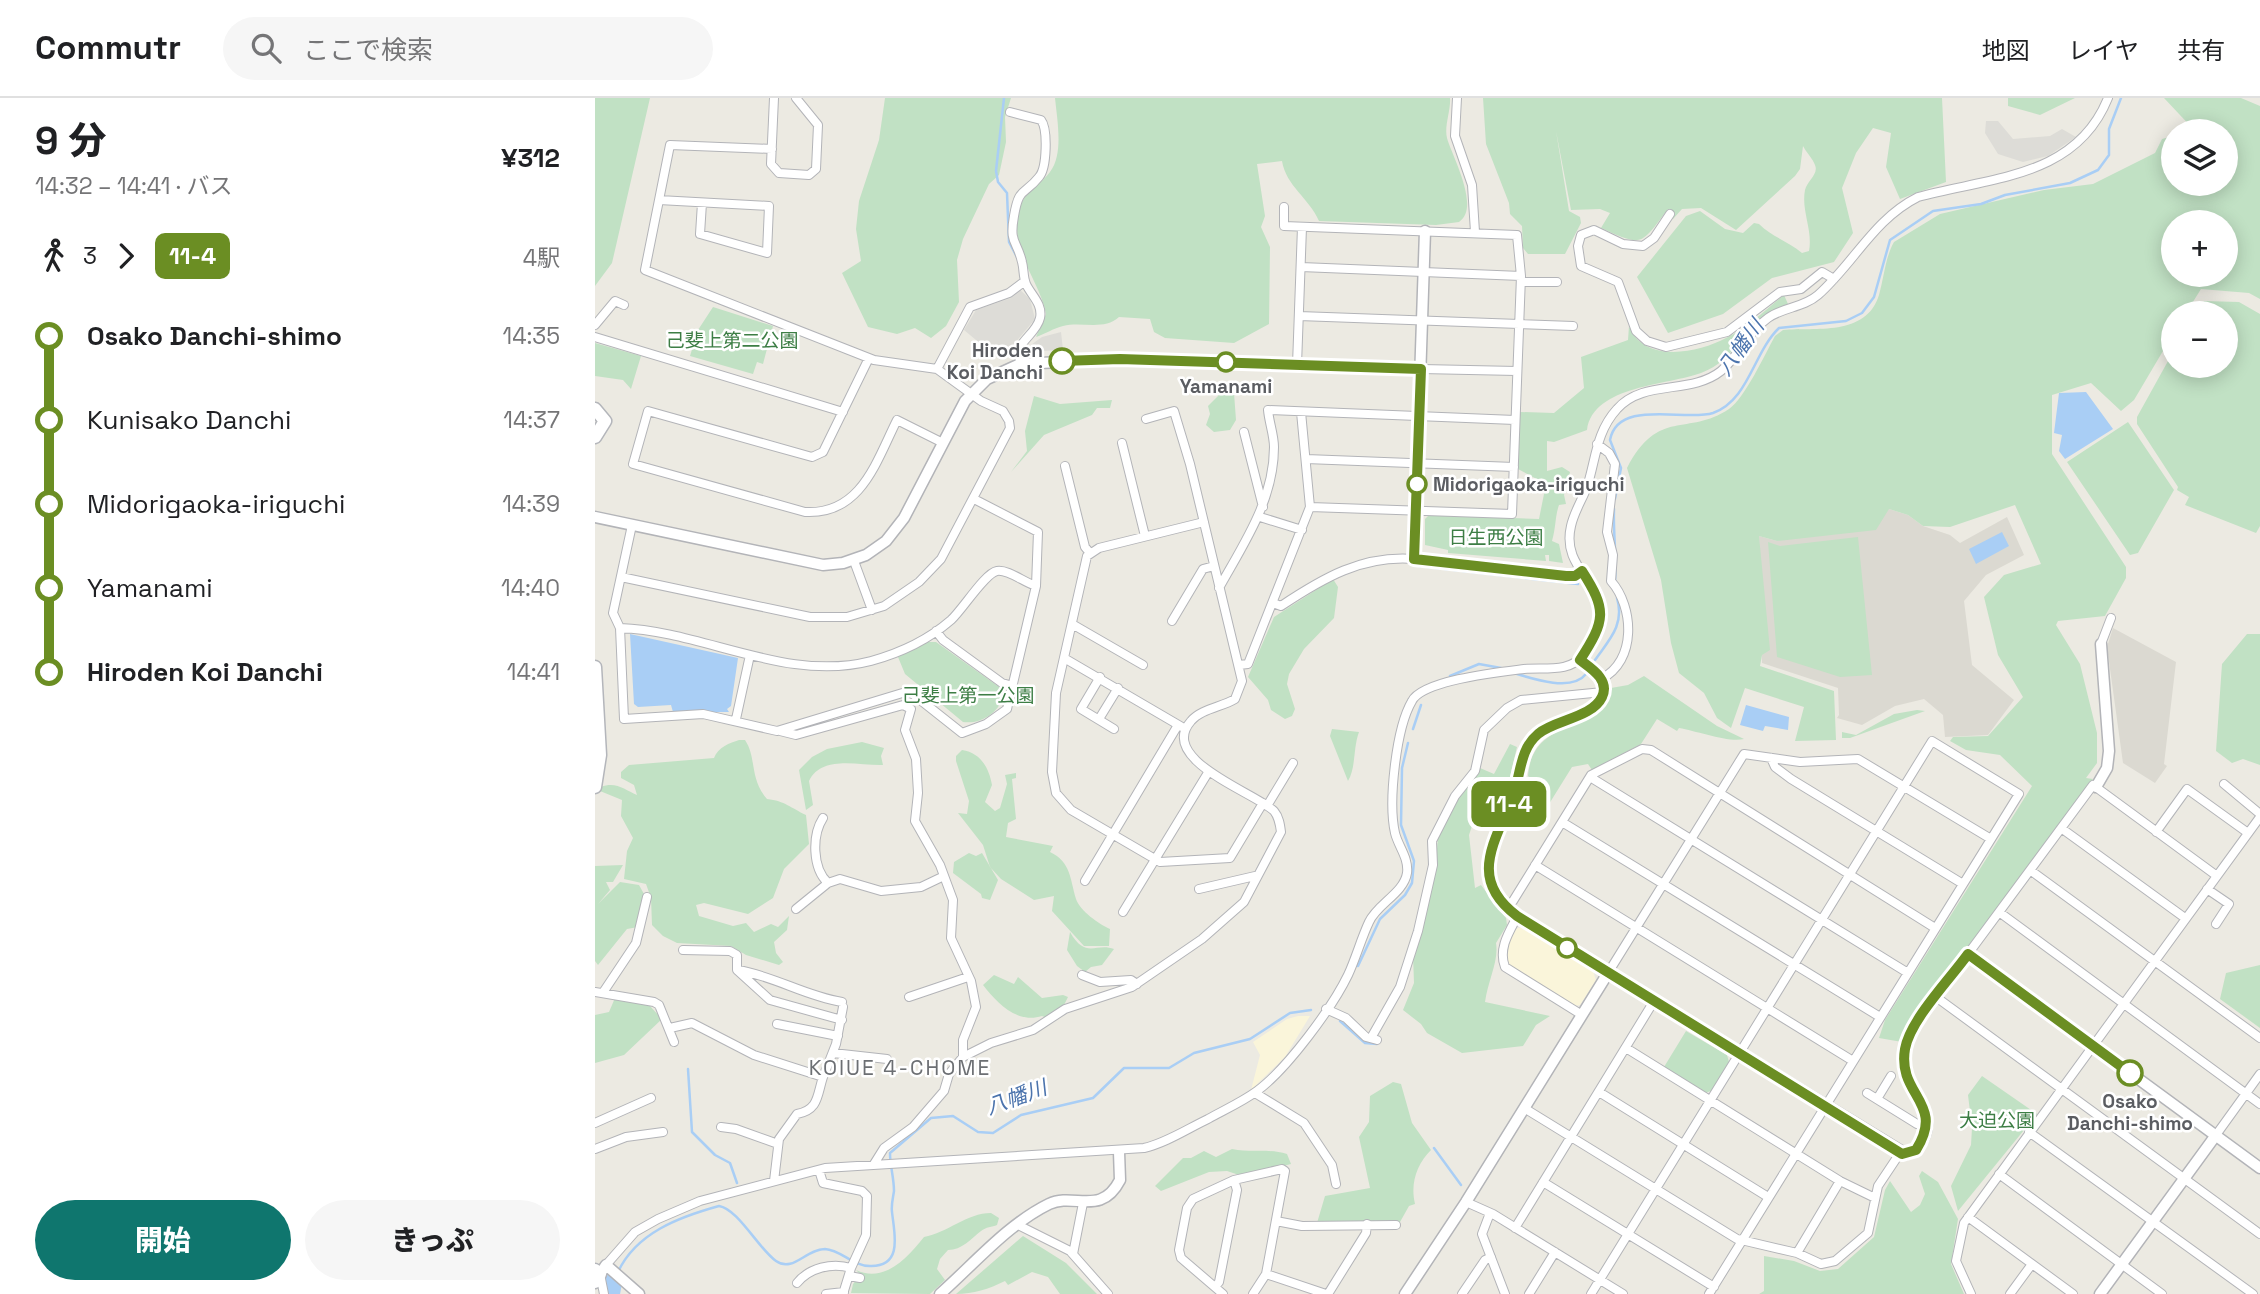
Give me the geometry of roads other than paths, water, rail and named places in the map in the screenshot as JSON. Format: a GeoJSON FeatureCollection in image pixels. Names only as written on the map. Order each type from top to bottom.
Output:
{"type":"FeatureCollection","features":[{"type":"Feature","properties":{"kind":"main road"},"geometry":{"type":"LineString","coordinates":[[595,409],[605,421],[595,437]]}},
{"type":"Feature","properties":{"kind":"main road"},"geometry":{"type":"LineString","coordinates":[[595,667],[600,755],[595,787]]}},
{"type":"Feature","properties":{"kind":"street"},"geometry":{"type":"LineString","coordinates":[[774,98],[771,164],[779,173],[809,174],[816,169],[818,125],[796,98]]}},
{"type":"Feature","properties":{"kind":"street"},"geometry":{"type":"LineString","coordinates":[[1457,98],[1455,136],[1475,199],[1475,232]]}},
{"type":"Feature","properties":{"kind":"street"},"geometry":{"type":"LineString","coordinates":[[604,1294],[605,1273],[635,1233],[700,1201],[819,1170],[890,1163],[1119,1152],[1157,1144],[1255,1093],[1288,1061],[1326,1009],[1346,978],[1369,921],[1402,884],[1407,874],[1406,862],[1394,831],[1394,777],[1412,701],[1427,687],[1516,670],[1562,667],[1580,660],[1595,636],[1602,612],[1599,598],[1573,555],[1569,535],[1586,489],[1597,444],[1608,420],[1628,398],[1713,376],[1724,368],[1767,318],[1807,303],[1833,278],[1868,237],[1904,204],[1919,197],[2030,169],[2060,158],[2088,132],[2108,98]]}},
{"type":"Feature","properties":{"kind":"street"},"geometry":{"type":"LineString","coordinates":[[1010,112],[1038,119],[1045,126],[1046,162],[1040,177],[1018,196],[1013,219],[1012,238],[1022,259],[1025,281],[1036,299],[1040,314],[1034,330],[1019,349],[1020,364]]}},
{"type":"Feature","properties":{"kind":"street"},"geometry":{"type":"LineString","coordinates":[[621,577],[810,617],[838,618],[872,610],[912,587],[931,571],[946,552],[1010,425],[1003,411],[937,369],[885,363],[869,358],[645,270],[670,145],[772,149]]}},
{"type":"Feature","properties":{"kind":"street"},"geometry":{"type":"LineString","coordinates":[[659,200],[769,206],[767,253],[700,234],[702,203]]}},
{"type":"Feature","properties":{"kind":"street"},"geometry":{"type":"LineString","coordinates":[[1284,207],[1284,226],[1517,235],[1521,279],[1512,514],[1310,507]]}},
{"type":"Feature","properties":{"kind":"street"},"geometry":{"type":"LineString","coordinates":[[1671,214],[1654,238],[1643,246],[1623,244],[1594,230],[1581,234],[1578,242],[1583,268],[1618,282],[1636,331],[1653,344],[1681,346],[1720,335],[1780,292],[1801,289],[1822,272],[1833,278]]}},
{"type":"Feature","properties":{"kind":"street"},"geometry":{"type":"LineString","coordinates":[[1297,365],[1302,227]]}},
{"type":"Feature","properties":{"kind":"street"},"geometry":{"type":"LineString","coordinates":[[1414,559],[1425,231]]}},
{"type":"Feature","properties":{"kind":"street"},"geometry":{"type":"LineString","coordinates":[[1301,267],[1424,272],[1557,282]]}},
{"type":"Feature","properties":{"kind":"street"},"geometry":{"type":"LineString","coordinates":[[937,369],[971,307],[1009,293],[1025,281]]}},
{"type":"Feature","properties":{"kind":"street"},"geometry":{"type":"LineString","coordinates":[[595,325],[615,301],[624,305]]}},
{"type":"Feature","properties":{"kind":"street"},"geometry":{"type":"LineString","coordinates":[[1299,316],[1573,326]]}},
{"type":"Feature","properties":{"kind":"street"},"geometry":{"type":"LineString","coordinates":[[595,337],[843,412]]}},
{"type":"Feature","properties":{"kind":"street"},"geometry":{"type":"LineString","coordinates":[[869,358],[823,452],[812,457],[648,411],[633,464],[815,512],[837,508],[861,491],[897,420],[943,443]]}},
{"type":"Feature","properties":{"kind":"street"},"geometry":{"type":"LineString","coordinates":[[595,517],[812,564],[854,561],[876,549],[896,530],[972,393],[991,376],[1020,364],[1120,359],[1517,372]]}},
{"type":"Feature","properties":{"kind":"street"},"geometry":{"type":"LineString","coordinates":[[1161,403],[1165,413]]}},
{"type":"Feature","properties":{"kind":"street"},"geometry":{"type":"LineString","coordinates":[[1219,588],[1262,512],[1274,448],[1268,410],[1515,420]]}},
{"type":"Feature","properties":{"kind":"street"},"geometry":{"type":"LineString","coordinates":[[1085,881],[1183,727],[1195,717],[1237,696],[1242,685],[1204,522],[1174,411],[1146,419]]}},
{"type":"Feature","properties":{"kind":"street"},"geometry":{"type":"LineString","coordinates":[[1239,665],[1248,664],[1310,507],[1301,412]]}},
{"type":"Feature","properties":{"kind":"street"},"geometry":{"type":"LineString","coordinates":[[1244,432],[1262,512]]}},
{"type":"Feature","properties":{"kind":"street"},"geometry":{"type":"LineString","coordinates":[[1122,443],[1145,536]]}},
{"type":"Feature","properties":{"kind":"street"},"geometry":{"type":"LineString","coordinates":[[1597,444],[1609,453],[1615,464],[1608,532],[1613,555],[1611,576],[1628,626],[1628,641],[1614,670],[1601,679]]}},
{"type":"Feature","properties":{"kind":"street"},"geometry":{"type":"LineString","coordinates":[[1306,459],[1514,467]]}},
{"type":"Feature","properties":{"kind":"street"},"geometry":{"type":"LineString","coordinates":[[1065,466],[1085,547],[1090,553]]}},
{"type":"Feature","properties":{"kind":"street"},"geometry":{"type":"LineString","coordinates":[[777,731],[909,691],[962,733],[973,732],[1002,715],[1007,709],[1036,586],[1038,532],[974,499]]}},
{"type":"Feature","properties":{"kind":"street"},"geometry":{"type":"LineString","coordinates":[[1262,512],[1302,530]]}},
{"type":"Feature","properties":{"kind":"street"},"geometry":{"type":"LineString","coordinates":[[1090,553],[1204,522]]}},
{"type":"Feature","properties":{"kind":"street"},"geometry":{"type":"LineString","coordinates":[[632,524],[613,613],[620,628],[624,719],[703,714],[736,719],[796,735],[907,705],[912,712],[906,737],[916,759],[918,793],[915,821],[944,876],[953,900],[951,938],[968,977],[976,1007],[963,1040],[963,1057]]}},
{"type":"Feature","properties":{"kind":"street"},"geometry":{"type":"LineString","coordinates":[[1090,553],[1056,692],[1054,789],[1067,807],[1155,860],[1230,858],[1293,763]]}},
{"type":"Feature","properties":{"kind":"street"},"geometry":{"type":"LineString","coordinates":[[1273,603],[1281,606],[1351,566],[1386,559],[1414,559],[1566,576],[1575,576],[1582,571]]}},
{"type":"Feature","properties":{"kind":"street"},"geometry":{"type":"LineString","coordinates":[[854,561],[872,610]]}},
{"type":"Feature","properties":{"kind":"street"},"geometry":{"type":"LineString","coordinates":[[1172,621],[1203,569],[1214,566]]}},
{"type":"Feature","properties":{"kind":"street"},"geometry":{"type":"LineString","coordinates":[[620,628],[811,666],[858,664],[906,649],[936,631],[965,606],[990,573],[1001,570],[1036,586]]}},
{"type":"Feature","properties":{"kind":"street"},"geometry":{"type":"LineString","coordinates":[[2096,787],[2107,768],[2109,751],[2101,644],[2111,618]]}},
{"type":"Feature","properties":{"kind":"street"},"geometry":{"type":"LineString","coordinates":[[1072,624],[1143,665]]}},
{"type":"Feature","properties":{"kind":"street"},"geometry":{"type":"LineString","coordinates":[[936,631],[943,640],[1002,683],[1013,686]]}},
{"type":"Feature","properties":{"kind":"street"},"geometry":{"type":"LineString","coordinates":[[736,719],[750,655]]}},
{"type":"Feature","properties":{"kind":"street"},"geometry":{"type":"LineString","coordinates":[[874,1164],[884,1148],[913,1127],[944,1091],[949,1074],[963,1057],[991,1043],[1033,1030],[1065,1009],[1137,984],[1202,939],[1238,908],[1249,894],[1255,876],[1281,832],[1277,815],[1209,771],[1189,753],[1183,727],[1064,658]]}},
{"type":"Feature","properties":{"kind":"street"},"geometry":{"type":"LineString","coordinates":[[1580,660],[1601,679],[1603,692],[1592,708],[1538,733],[1526,750],[1514,793],[1497,829],[1490,857],[1490,881],[1506,906],[1517,916],[1654,1002],[1900,1153],[1914,1152],[1928,1126],[1927,1116],[1907,1078],[1904,1058],[1910,1033],[2093,785],[2217,876]]}},
{"type":"Feature","properties":{"kind":"street"},"geometry":{"type":"LineString","coordinates":[[1100,677],[1081,709],[1114,729]]}},
{"type":"Feature","properties":{"kind":"street"},"geometry":{"type":"LineString","coordinates":[[1099,719],[1118,688]]}},
{"type":"Feature","properties":{"kind":"street"},"geometry":{"type":"LineString","coordinates":[[1326,1009],[1346,1018],[1374,1039],[1398,992],[1419,931],[1433,865],[1432,841],[1455,796],[1475,771],[1484,730],[1507,708],[1521,700],[1603,692]]}},
{"type":"Feature","properties":{"kind":"street"},"geometry":{"type":"LineString","coordinates":[[1543,1182],[1628,1234],[1711,1291],[2019,794],[1932,741],[1821,919],[1739,1054],[1655,1189],[1628,1234],[1600,1280],[1591,1294]]}},
{"type":"Feature","properties":{"kind":"street"},"geometry":{"type":"LineString","coordinates":[[1506,906],[1513,901],[1590,777],[1642,750],[1651,750],[1935,928]]}},
{"type":"Feature","properties":{"kind":"street"},"geometry":{"type":"LineString","coordinates":[[1405,1294],[1466,1202],[1744,754],[1800,762],[1858,759],[1991,839]]}},
{"type":"Feature","properties":{"kind":"street"},"geometry":{"type":"LineString","coordinates":[[1772,758],[1775,767],[1791,779],[1963,884]]}},
{"type":"Feature","properties":{"kind":"street"},"geometry":{"type":"LineString","coordinates":[[1123,912],[1209,771]]}},
{"type":"Feature","properties":{"kind":"street"},"geometry":{"type":"LineString","coordinates":[[1590,777],[1908,973]]}},
{"type":"Feature","properties":{"kind":"street"},"geometry":{"type":"LineString","coordinates":[[1971,1294],[1956,1261],[1968,1217],[2260,815],[2224,784]]}},
{"type":"Feature","properties":{"kind":"street"},"geometry":{"type":"LineString","coordinates":[[2156,832],[2187,789],[2248,833]]}},
{"type":"Feature","properties":{"kind":"street"},"geometry":{"type":"LineString","coordinates":[[823,818],[815,845],[819,869],[828,883]]}},
{"type":"Feature","properties":{"kind":"street"},"geometry":{"type":"LineString","coordinates":[[1562,822],[1880,1017]]}},
{"type":"Feature","properties":{"kind":"street"},"geometry":{"type":"LineString","coordinates":[[2061,828],[2185,918]]}},
{"type":"Feature","properties":{"kind":"street"},"geometry":{"type":"LineString","coordinates":[[1535,866],[1853,1061]]}},
{"type":"Feature","properties":{"kind":"street"},"geometry":{"type":"LineString","coordinates":[[2030,870],[2260,1038]]}},
{"type":"Feature","properties":{"kind":"street"},"geometry":{"type":"LineString","coordinates":[[796,909],[828,883],[850,881],[881,891],[921,887],[944,876]]}},
{"type":"Feature","properties":{"kind":"street"},"geometry":{"type":"LineString","coordinates":[[1199,889],[1255,876]]}},
{"type":"Feature","properties":{"kind":"street"},"geometry":{"type":"LineString","coordinates":[[2207,888],[2229,904],[2216,924]]}},
{"type":"Feature","properties":{"kind":"street"},"geometry":{"type":"LineString","coordinates":[[647,897],[636,943],[600,991],[654,1002],[659,1006],[674,1042]]}},
{"type":"Feature","properties":{"kind":"street"},"geometry":{"type":"LineString","coordinates":[[1999,912],[2260,1104]]}},
{"type":"Feature","properties":{"kind":"street"},"geometry":{"type":"LineString","coordinates":[[1517,916],[1506,937],[1502,960],[1505,967],[1582,1015]]}},
{"type":"Feature","properties":{"kind":"street"},"geometry":{"type":"LineString","coordinates":[[683,950],[730,951],[737,955],[737,970],[770,1000],[842,1020]]}},
{"type":"Feature","properties":{"kind":"street"},"geometry":{"type":"LineString","coordinates":[[1968,954],[2260,1168]]}},
{"type":"Feature","properties":{"kind":"street"},"geometry":{"type":"LineString","coordinates":[[737,970],[761,975],[842,1005],[838,1036],[815,1106],[809,1112],[797,1114],[778,1144],[775,1181]]}},
{"type":"Feature","properties":{"kind":"street"},"geometry":{"type":"LineString","coordinates":[[1082,975],[1100,982],[1131,980],[1137,984]]}},
{"type":"Feature","properties":{"kind":"street"},"geometry":{"type":"LineString","coordinates":[[909,997],[968,977]]}},
{"type":"Feature","properties":{"kind":"street"},"geometry":{"type":"LineString","coordinates":[[1936,997],[2260,1234]]}},
{"type":"Feature","properties":{"kind":"street"},"geometry":{"type":"LineString","coordinates":[[1515,1228],[1654,1002]]}},
{"type":"Feature","properties":{"kind":"street"},"geometry":{"type":"LineString","coordinates":[[670,1028],[692,1023],[754,1055],[823,1077]]}},
{"type":"Feature","properties":{"kind":"street"},"geometry":{"type":"LineString","coordinates":[[778,1024],[838,1036]]}},
{"type":"Feature","properties":{"kind":"street"},"geometry":{"type":"LineString","coordinates":[[1626,1048],[1795,1154],[1875,1198]]}},
{"type":"Feature","properties":{"kind":"street"},"geometry":{"type":"LineString","coordinates":[[833,1053],[887,1059]]}},
{"type":"Feature","properties":{"kind":"street"},"geometry":{"type":"LineString","coordinates":[[2100,1294],[2260,1074]]}},
{"type":"Feature","properties":{"kind":"street"},"geometry":{"type":"LineString","coordinates":[[1877,1099],[1891,1076]]}},
{"type":"Feature","properties":{"kind":"street"},"geometry":{"type":"LineString","coordinates":[[1599,1092],[1768,1197]]}},
{"type":"Feature","properties":{"kind":"street"},"geometry":{"type":"LineString","coordinates":[[1255,1093],[1304,1123],[1332,1165],[1336,1184]]}},
{"type":"Feature","properties":{"kind":"street"},"geometry":{"type":"LineString","coordinates":[[1867,1093],[1917,1124],[1928,1126]]}},
{"type":"Feature","properties":{"kind":"street"},"geometry":{"type":"LineString","coordinates":[[595,1123],[651,1098]]}},
{"type":"Feature","properties":{"kind":"street"},"geometry":{"type":"LineString","coordinates":[[1524,1108],[1741,1241],[1797,1253],[1821,1264],[1835,1261],[1868,1233],[1878,1186],[1900,1153]]}},
{"type":"Feature","properties":{"kind":"street"},"geometry":{"type":"LineString","coordinates":[[721,1127],[736,1129],[778,1144]]}},
{"type":"Feature","properties":{"kind":"street"},"geometry":{"type":"LineString","coordinates":[[595,1149],[626,1137],[663,1132]]}},
{"type":"Feature","properties":{"kind":"street"},"geometry":{"type":"LineString","coordinates":[[2029,1132],[2253,1294]]}},
{"type":"Feature","properties":{"kind":"street"},"geometry":{"type":"LineString","coordinates":[[940,1294],[1019,1225],[1052,1203],[1100,1200],[1118,1185],[1121,1177],[1119,1152]]}},
{"type":"Feature","properties":{"kind":"street"},"geometry":{"type":"LineString","coordinates":[[1223,1294],[1181,1258],[1179,1250],[1185,1219],[1193,1199],[1234,1180],[1282,1169],[1285,1171],[1266,1274],[1253,1294]]}},
{"type":"Feature","properties":{"kind":"street"},"geometry":{"type":"LineString","coordinates":[[819,1170],[823,1184],[862,1191],[867,1196],[866,1235],[843,1293],[826,1294]]}},
{"type":"Feature","properties":{"kind":"street"},"geometry":{"type":"LineString","coordinates":[[1999,1174],[2162,1294]]}},
{"type":"Feature","properties":{"kind":"street"},"geometry":{"type":"LineString","coordinates":[[1215,1287],[1219,1282],[1235,1203],[1237,1190],[1234,1180]]}},
{"type":"Feature","properties":{"kind":"street"},"geometry":{"type":"LineString","coordinates":[[1797,1253],[1840,1181]]}},
{"type":"Feature","properties":{"kind":"street"},"geometry":{"type":"LineString","coordinates":[[1466,1202],[1490,1213],[1623,1294]]}},
{"type":"Feature","properties":{"kind":"street"},"geometry":{"type":"LineString","coordinates":[[1073,1254],[1083,1203]]}},
{"type":"Feature","properties":{"kind":"street"},"geometry":{"type":"LineString","coordinates":[[1490,1213],[1482,1230],[1505,1294]]}},
{"type":"Feature","properties":{"kind":"street"},"geometry":{"type":"LineString","coordinates":[[1968,1217],[2073,1294]]}},
{"type":"Feature","properties":{"kind":"street"},"geometry":{"type":"LineString","coordinates":[[1276,1221],[1302,1226],[1396,1224]]}},
{"type":"Feature","properties":{"kind":"street"},"geometry":{"type":"LineString","coordinates":[[1266,1274],[1327,1294],[1366,1233],[1367,1224]]}},
{"type":"Feature","properties":{"kind":"street"},"geometry":{"type":"LineString","coordinates":[[1019,1225],[1073,1254],[1108,1294]]}},
{"type":"Feature","properties":{"kind":"street"},"geometry":{"type":"LineString","coordinates":[[1529,1294],[1555,1252]]}},
{"type":"Feature","properties":{"kind":"street"},"geometry":{"type":"LineString","coordinates":[[1462,1294],[1485,1260],[1491,1257]]}},
{"type":"Feature","properties":{"kind":"street"},"geometry":{"type":"LineString","coordinates":[[2010,1294],[2032,1264]]}},
{"type":"Feature","properties":{"kind":"street"},"geometry":{"type":"LineString","coordinates":[[797,1283],[806,1274],[829,1266],[851,1270],[860,1278]]}},
{"type":"Feature","properties":{"kind":"street"},"geometry":{"type":"LineString","coordinates":[[605,1273],[639,1294]]}},
{"type":"Feature","properties":{"kind":"water"},"geometry":{"type":"Polygon","coordinates":[[[2086,392],[2113,429],[2065,459],[2059,451],[2062,435],[2054,433],[2059,393],[2086,392]]]}},
{"type":"Feature","properties":{"kind":"water"},"geometry":{"type":"Polygon","coordinates":[[[2002,532],[2009,546],[1976,564],[1969,549],[2002,532]]]}},
{"type":"Feature","properties":{"kind":"water"},"geometry":{"type":"Polygon","coordinates":[[[630,634],[738,658],[731,706],[727,709],[729,712],[673,712],[671,705],[638,707],[634,704],[630,634]]]}},
{"type":"Feature","properties":{"kind":"water"},"geometry":{"type":"Polygon","coordinates":[[[1746,705],[1789,717],[1788,730],[1765,726],[1763,731],[1740,725],[1746,705]]]}},
{"type":"Feature","properties":{"kind":"waterway"},"geometry":{"type":"LineString","coordinates":[[1004,98],[996,171],[998,182],[1007,193],[1009,242],[1018,259]]}},
{"type":"Feature","properties":{"kind":"waterway","name":"八幡川"},"geometry":{"type":"LineString","coordinates":[[1615,499],[1621,468],[1610,440],[1616,427],[1626,419],[1654,414],[1701,415],[1725,407],[1743,387],[1770,338],[1779,328],[1846,321],[1862,313],[1874,297],[1890,240],[1933,211],[1981,204],[2005,195],[2070,183],[2098,170],[2109,155],[2109,129],[2121,98]]}},
{"type":"Feature","properties":{"kind":"waterway","name":"八幡川"},"geometry":{"type":"LineString","coordinates":[[1614,509],[1615,582]]}},
{"type":"Feature","properties":{"kind":"waterway"},"geometry":{"type":"LineString","coordinates":[[1419,566],[1578,584]]}},
{"type":"Feature","properties":{"kind":"waterway","name":"八幡川"},"geometry":{"type":"LineString","coordinates":[[1595,660],[1617,624],[1617,598]]}},
{"type":"Feature","properties":{"kind":"waterway","name":"八幡川"},"geometry":{"type":"LineString","coordinates":[[1450,676],[1479,664],[1501,668]]}},
{"type":"Feature","properties":{"kind":"waterway","name":"八幡川"},"geometry":{"type":"LineString","coordinates":[[1514,673],[1541,681],[1562,683],[1572,682],[1586,674]]}},
{"type":"Feature","properties":{"kind":"waterway","name":"八幡川"},"geometry":{"type":"LineString","coordinates":[[1413,729],[1421,705]]}},
{"type":"Feature","properties":{"kind":"waterway","name":"八幡川"},"geometry":{"type":"LineString","coordinates":[[1358,966],[1380,919],[1405,895],[1412,883],[1414,861],[1401,825],[1402,768],[1408,743]]}},
{"type":"Feature","properties":{"kind":"waterway","name":"八幡川"},"geometry":{"type":"LineString","coordinates":[[618,1272],[636,1247],[660,1228],[719,1206],[741,1221],[769,1255],[782,1264],[825,1249],[864,1265],[881,1265],[888,1261],[895,1247],[892,1209],[894,1186],[890,1153],[931,1118],[953,1116],[978,1132],[993,1133],[1021,1115],[1093,1098],[1124,1068],[1169,1068],[1194,1053],[1250,1039],[1290,1013],[1311,1010]]}},
{"type":"Feature","properties":{"kind":"waterway"},"geometry":{"type":"LineString","coordinates":[[1340,1021],[1365,1043],[1377,1044]]}},
{"type":"Feature","properties":{"kind":"waterway"},"geometry":{"type":"LineString","coordinates":[[688,1069],[692,1132],[715,1155],[730,1163],[737,1183]]}},
{"type":"Feature","properties":{"kind":"waterway"},"geometry":{"type":"LineString","coordinates":[[1434,1148],[1461,1185]]}},
{"type":"Feature","properties":{"kind":"waterway","name":"八幡川"},"geometry":{"type":"LineString","coordinates":[[611,1294],[613,1282]]}},
{"type":"Feature","properties":{"kind":"place","name":"Hiroden Koi Danchi"},"geometry":{"type":"Point","coordinates":[1062,361]}},
{"type":"Feature","properties":{"kind":"place","name":"Yamanami"},"geometry":{"type":"Point","coordinates":[1226,362]}},
{"type":"Feature","properties":{"kind":"place","name":"Midorigaoka-iriguchi"},"geometry":{"type":"Point","coordinates":[1417,484]}},
{"type":"Feature","properties":{"kind":"place","name":"Osako Danchi-shimo"},"geometry":{"type":"Point","coordinates":[2130,1073]}},
{"type":"Feature","properties":{"kind":"district","name":"KOIUE 4-CHOME"},"geometry":{"type":"Point","coordinates":[900,1067]}},
{"type":"Feature","properties":{"kind":"park label","name":"己斐上第二公園"},"geometry":{"type":"Point","coordinates":[732,340]}},
{"type":"Feature","properties":{"kind":"park label","name":"日生西公園"},"geometry":{"type":"Point","coordinates":[1496,537]}},
{"type":"Feature","properties":{"kind":"park label","name":"己斐上第一公園"},"geometry":{"type":"Point","coordinates":[968,695]}},
{"type":"Feature","properties":{"kind":"park label","name":"大迫公園"},"geometry":{"type":"Point","coordinates":[1997,1120]}}]}
